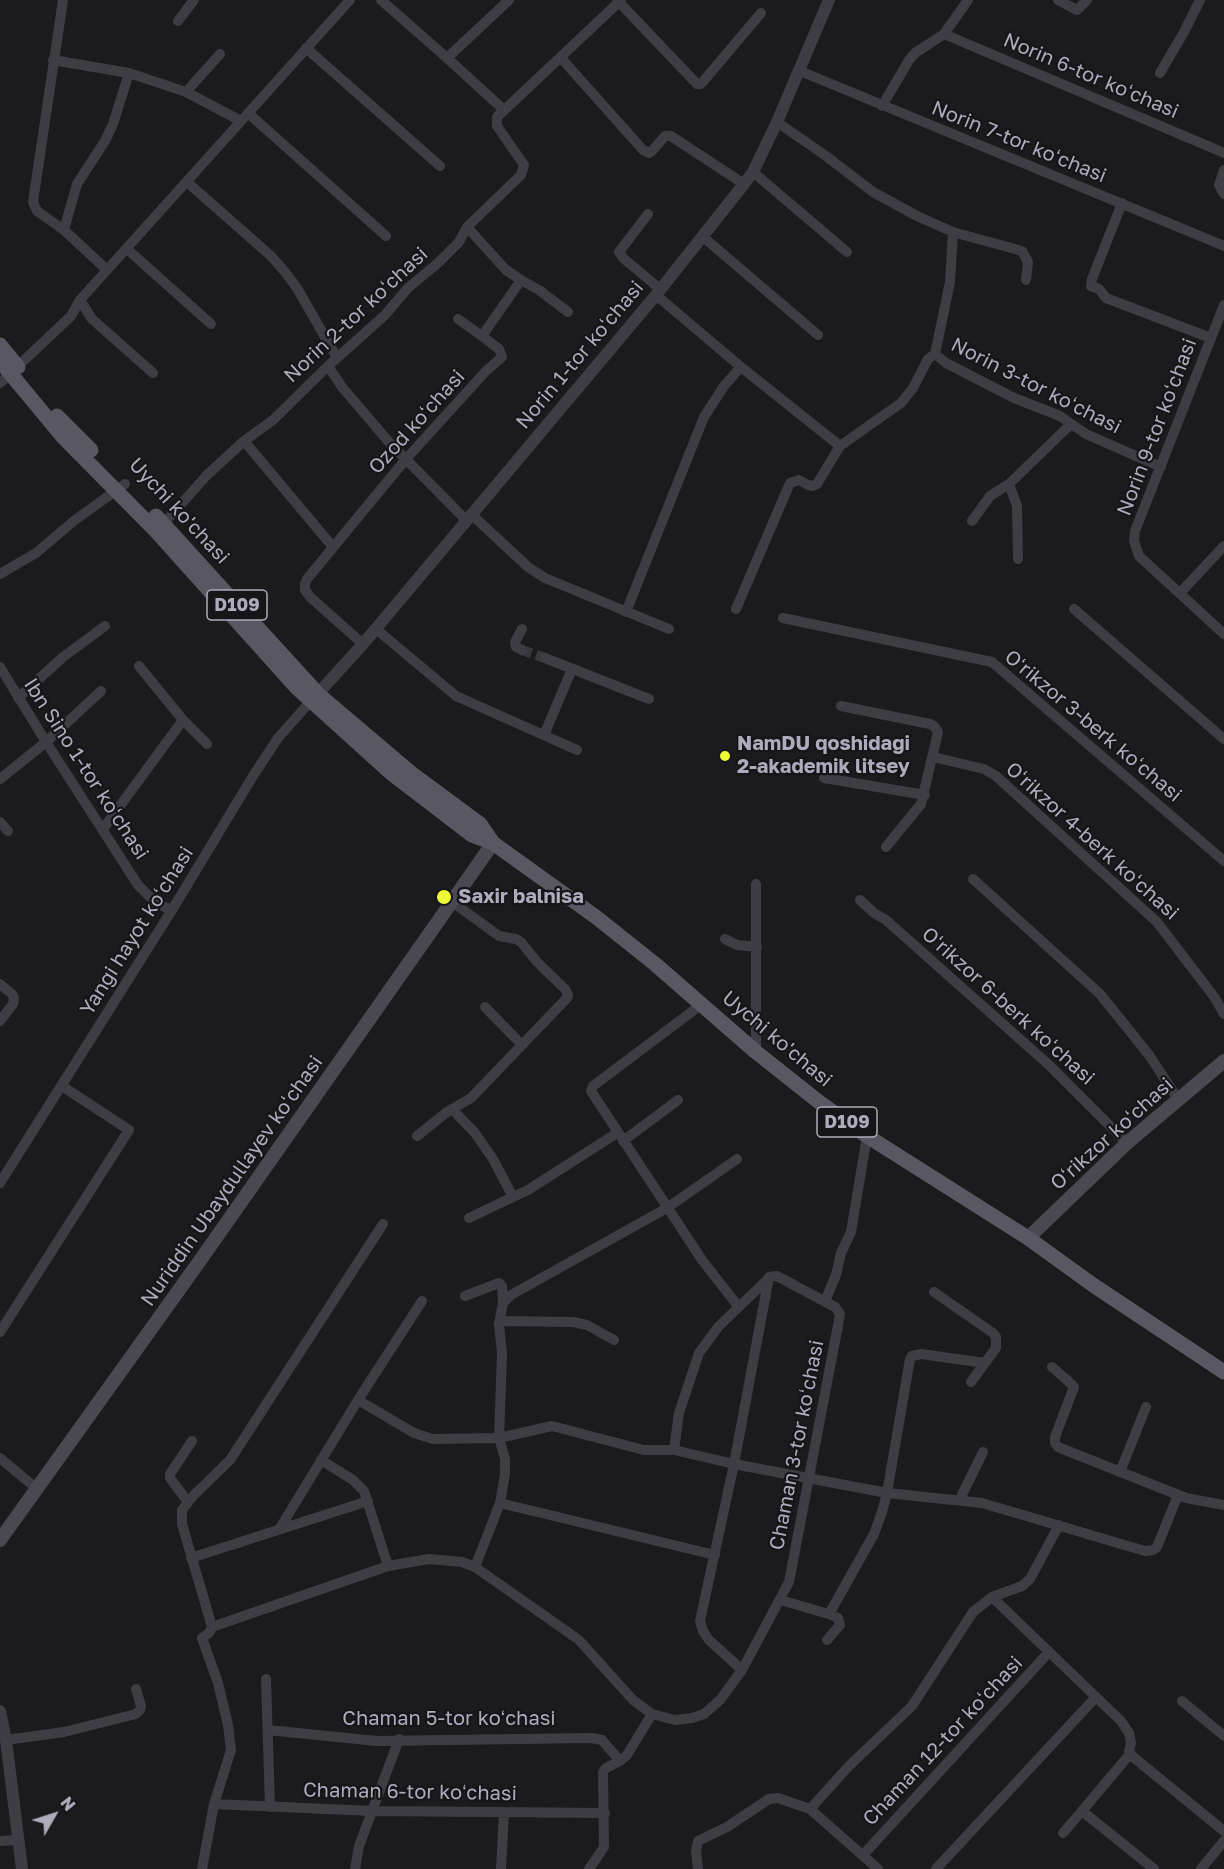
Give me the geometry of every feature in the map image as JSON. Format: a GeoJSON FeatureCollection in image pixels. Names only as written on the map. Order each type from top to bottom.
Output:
{"type":"FeatureCollection","features":[{"type":"Feature","properties":{"kind":"main road","name":"Uychi ko'chasi"},"geometry":{"type":"LineString","coordinates":[[0,345],[10,375]]}},
{"type":"Feature","properties":{"kind":"main road","name":"Uychi ko'chasi"},"geometry":{"type":"LineString","coordinates":[[0,361],[63,437],[121,487],[314,698],[400,780],[472,835],[493,843],[596,917],[819,1102],[867,1136],[1028,1238],[1093,1285],[1224,1372]]}},
{"type":"Feature","properties":{"kind":"main road","name":"Nuriddin Ubaydullayev koʻchasi"},"geometry":{"type":"LineString","coordinates":[[0,1540],[493,843]]}},
{"type":"Feature","properties":{"kind":"main road","name":"Oʻrikzor koʻchasi"},"geometry":{"type":"LineString","coordinates":[[1028,1238],[1128,1143],[1224,1061]]}},
{"type":"Feature","properties":{"kind":"street"},"geometry":{"type":"LineString","coordinates":[[63,0],[33,202],[37,211],[64,230],[107,270]]}},
{"type":"Feature","properties":{"kind":"street"},"geometry":{"type":"LineString","coordinates":[[178,21],[194,0]]}},
{"type":"Feature","properties":{"kind":"street"},"geometry":{"type":"LineString","coordinates":[[10,375],[71,316],[80,300],[350,0]]}},
{"type":"Feature","properties":{"kind":"street"},"geometry":{"type":"LineString","coordinates":[[381,0],[504,110],[619,1],[696,84],[701,84],[761,14]]}},
{"type":"Feature","properties":{"kind":"street"},"geometry":{"type":"LineString","coordinates":[[447,58],[509,0]]}},
{"type":"Feature","properties":{"kind":"street","name":"Norin 1-tor koʻchasi"},"geometry":{"type":"LineString","coordinates":[[314,698],[376,629],[658,292],[753,172],[800,71],[829,0]]}},
{"type":"Feature","properties":{"kind":"street"},"geometry":{"type":"LineString","coordinates":[[882,106],[909,60],[915,53],[944,34],[968,0]]}},
{"type":"Feature","properties":{"kind":"street"},"geometry":{"type":"LineString","coordinates":[[1058,0],[1077,10],[1087,0]]}},
{"type":"Feature","properties":{"kind":"street"},"geometry":{"type":"LineString","coordinates":[[1160,73],[1185,32],[1200,0]]}},
{"type":"Feature","properties":{"kind":"street","name":"Norin 6-tor koʻchasi"},"geometry":{"type":"LineString","coordinates":[[944,34],[1224,153]]}},
{"type":"Feature","properties":{"kind":"street"},"geometry":{"type":"LineString","coordinates":[[306,48],[440,166]]}},
{"type":"Feature","properties":{"kind":"street"},"geometry":{"type":"LineString","coordinates":[[186,92],[220,54]]}},
{"type":"Feature","properties":{"kind":"street"},"geometry":{"type":"LineString","coordinates":[[561,58],[643,150],[649,153],[665,136],[671,136],[744,184]]}},
{"type":"Feature","properties":{"kind":"street"},"geometry":{"type":"LineString","coordinates":[[53,60],[129,73],[186,92],[244,117],[386,236]]}},
{"type":"Feature","properties":{"kind":"street","name":"Norin 7-tor koʻchasi"},"geometry":{"type":"LineString","coordinates":[[800,71],[1224,246]]}},
{"type":"Feature","properties":{"kind":"street"},"geometry":{"type":"LineString","coordinates":[[64,230],[77,184],[105,141],[113,124],[129,73]]}},
{"type":"Feature","properties":{"kind":"street","name":"Norin 2-tor koʻchasi"},"geometry":{"type":"LineString","coordinates":[[160,528],[207,475],[244,441],[273,420],[385,315],[408,288],[452,249],[464,235],[467,227],[521,175],[524,170],[521,159],[497,126],[497,117],[504,110]]}},
{"type":"Feature","properties":{"kind":"street"},"geometry":{"type":"LineString","coordinates":[[777,122],[873,192],[917,216],[953,232],[1022,252],[1029,262],[1026,280]]}},
{"type":"Feature","properties":{"kind":"street"},"geometry":{"type":"LineString","coordinates":[[1224,170],[1219,185],[1224,194]]}},
{"type":"Feature","properties":{"kind":"street"},"geometry":{"type":"LineString","coordinates":[[753,172],[847,252]]}},
{"type":"Feature","properties":{"kind":"street"},"geometry":{"type":"LineString","coordinates":[[187,182],[261,247],[285,272],[297,288],[337,358]]}},
{"type":"Feature","properties":{"kind":"street"},"geometry":{"type":"LineString","coordinates":[[1122,203],[1091,286],[1099,289],[1106,298],[1211,338]]}},
{"type":"Feature","properties":{"kind":"street"},"geometry":{"type":"LineString","coordinates":[[648,214],[620,249],[620,255],[741,367],[840,446]]}},
{"type":"Feature","properties":{"kind":"street"},"geometry":{"type":"LineString","coordinates":[[467,227],[506,270],[539,290],[568,312]]}},
{"type":"Feature","properties":{"kind":"street","name":"Norin 3-tor koʻchasi"},"geometry":{"type":"LineString","coordinates":[[953,232],[950,282],[935,354],[960,371],[1014,398],[1060,416],[1086,434],[1161,467]]}},
{"type":"Feature","properties":{"kind":"street"},"geometry":{"type":"LineString","coordinates":[[702,236],[818,334]]}},
{"type":"Feature","properties":{"kind":"street"},"geometry":{"type":"LineString","coordinates":[[127,249],[211,324]]}},
{"type":"Feature","properties":{"kind":"street"},"geometry":{"type":"LineString","coordinates":[[458,319],[482,336],[521,280]]}},
{"type":"Feature","properties":{"kind":"street"},"geometry":{"type":"LineString","coordinates":[[80,300],[92,319],[153,373]]}},
{"type":"Feature","properties":{"kind":"street","name":"Norin 9-tor koʻchasi"},"geometry":{"type":"LineString","coordinates":[[1224,305],[1135,531],[1134,541],[1139,556],[1224,634]]}},
{"type":"Feature","properties":{"kind":"street","name":"Ozod koʻchasi"},"geometry":{"type":"LineString","coordinates":[[363,644],[310,597],[305,590],[307,579],[406,459],[486,371],[502,357],[501,351],[482,336]]}},
{"type":"Feature","properties":{"kind":"street"},"geometry":{"type":"LineString","coordinates":[[736,609],[790,483],[799,480],[808,485],[817,484],[840,446],[901,403],[913,388],[928,359],[935,354]]}},
{"type":"Feature","properties":{"kind":"street"},"geometry":{"type":"LineString","coordinates":[[328,366],[342,387],[388,441],[469,517],[528,567],[545,578],[669,629]]}},
{"type":"Feature","properties":{"kind":"street"},"geometry":{"type":"LineString","coordinates":[[626,612],[704,417],[724,386],[741,367]]}},
{"type":"Feature","properties":{"kind":"street"},"geometry":{"type":"LineString","coordinates":[[972,521],[990,496],[1009,484],[1070,425]]}},
{"type":"Feature","properties":{"kind":"street"},"geometry":{"type":"LineString","coordinates":[[244,441],[333,547]]}},
{"type":"Feature","properties":{"kind":"street"},"geometry":{"type":"LineString","coordinates":[[1009,484],[1017,506],[1018,559]]}},
{"type":"Feature","properties":{"kind":"street"},"geometry":{"type":"LineString","coordinates":[[0,574],[36,553],[75,520],[121,487]]}},
{"type":"Feature","properties":{"kind":"street"},"geometry":{"type":"LineString","coordinates":[[1180,593],[1224,546]]}},
{"type":"Feature","properties":{"kind":"street"},"geometry":{"type":"LineString","coordinates":[[1074,609],[1224,739]]}},
{"type":"Feature","properties":{"kind":"street","name":"Oʻrikzor 3-berk koʻchasi"},"geometry":{"type":"LineString","coordinates":[[783,618],[992,662],[1224,861]]}},
{"type":"Feature","properties":{"kind":"street"},"geometry":{"type":"LineString","coordinates":[[18,698],[63,657],[105,626]]}},
{"type":"Feature","properties":{"kind":"street"},"geometry":{"type":"LineString","coordinates":[[376,629],[456,696],[577,750]]}},
{"type":"Feature","properties":{"kind":"street"},"geometry":{"type":"LineString","coordinates":[[522,629],[515,642],[516,647],[522,650]]}},
{"type":"Feature","properties":{"kind":"street"},"geometry":{"type":"LineString","coordinates":[[545,658],[649,699]]}},
{"type":"Feature","properties":{"kind":"street"},"geometry":{"type":"LineString","coordinates":[[139,666],[183,720],[207,744]]}},
{"type":"Feature","properties":{"kind":"street","name":"Ibn Sino 1-tor koʻchasi"},"geometry":{"type":"LineString","coordinates":[[0,667],[45,742],[144,891],[162,907],[172,910]]}},
{"type":"Feature","properties":{"kind":"street"},"geometry":{"type":"LineString","coordinates":[[544,735],[572,669]]}},
{"type":"Feature","properties":{"kind":"street"},"geometry":{"type":"LineString","coordinates":[[0,779],[101,691]]}},
{"type":"Feature","properties":{"kind":"street","name":"Yangi hayot koʻchasi"},"geometry":{"type":"LineString","coordinates":[[0,1183],[172,910],[253,776],[278,738],[314,698]]}},
{"type":"Feature","properties":{"kind":"street"},"geometry":{"type":"LineString","coordinates":[[841,706],[934,726],[938,732],[925,795],[919,808],[886,846]]}},
{"type":"Feature","properties":{"kind":"street"},"geometry":{"type":"LineString","coordinates":[[103,829],[183,720]]}},
{"type":"Feature","properties":{"kind":"street","name":"Oʻrikzor 4-berk koʻchasi"},"geometry":{"type":"LineString","coordinates":[[933,757],[984,768],[996,776],[1157,922],[1224,1014]]}},
{"type":"Feature","properties":{"kind":"street"},"geometry":{"type":"LineString","coordinates":[[824,778],[925,795]]}},
{"type":"Feature","properties":{"kind":"street"},"geometry":{"type":"LineString","coordinates":[[0,822],[8,831]]}},
{"type":"Feature","properties":{"kind":"street"},"geometry":{"type":"LineString","coordinates":[[973,879],[1100,994],[1149,1055],[1178,1099]]}},
{"type":"Feature","properties":{"kind":"street"},"geometry":{"type":"LineString","coordinates":[[756,884],[756,1052]]}},
{"type":"Feature","properties":{"kind":"street","name":"Oʻrikzor 6-berk koʻchasi"},"geometry":{"type":"LineString","coordinates":[[860,900],[886,920],[1049,1065],[1128,1143]]}},
{"type":"Feature","properties":{"kind":"street"},"geometry":{"type":"LineString","coordinates":[[417,1136],[471,1098],[567,998],[567,992],[521,942],[494,933],[452,901]]}},
{"type":"Feature","properties":{"kind":"street"},"geometry":{"type":"LineString","coordinates":[[725,939],[737,945],[757,947]]}},
{"type":"Feature","properties":{"kind":"street"},"geometry":{"type":"LineString","coordinates":[[0,984],[14,998],[13,1004],[0,1022]]}},
{"type":"Feature","properties":{"kind":"street"},"geometry":{"type":"LineString","coordinates":[[702,1004],[591,1088],[591,1094],[702,1260],[738,1306]]}},
{"type":"Feature","properties":{"kind":"street"},"geometry":{"type":"LineString","coordinates":[[485,1007],[522,1045]]}},
{"type":"Feature","properties":{"kind":"street"},"geometry":{"type":"LineString","coordinates":[[0,1332],[129,1130],[62,1086]]}},
{"type":"Feature","properties":{"kind":"street"},"geometry":{"type":"LineString","coordinates":[[470,1218],[528,1190],[620,1137],[678,1100]]}},
{"type":"Feature","properties":{"kind":"street"},"geometry":{"type":"LineString","coordinates":[[453,1109],[475,1133],[493,1159],[513,1197]]}},
{"type":"Feature","properties":{"kind":"street"},"geometry":{"type":"LineString","coordinates":[[675,1450],[678,1413],[699,1353],[705,1342],[738,1306],[769,1277],[777,1276],[825,1301],[836,1275],[841,1253],[851,1232],[867,1136]]}},
{"type":"Feature","properties":{"kind":"street"},"geometry":{"type":"LineString","coordinates":[[503,1304],[511,1295],[667,1208],[736,1159]]}},
{"type":"Feature","properties":{"kind":"street"},"geometry":{"type":"LineString","coordinates":[[202,1869],[214,1804],[231,1750],[228,1725],[218,1683],[202,1642],[202,1638],[209,1633],[212,1627],[191,1558],[181,1516],[182,1510],[230,1460],[383,1224]]}},
{"type":"Feature","properties":{"kind":"street"},"geometry":{"type":"LineString","coordinates":[[742,1670],[709,1640],[700,1621],[734,1464],[769,1277]]}},
{"type":"Feature","properties":{"kind":"street"},"geometry":{"type":"LineString","coordinates":[[465,1296],[500,1283],[502,1286],[503,1304],[498,1329],[502,1353],[499,1438],[505,1459],[500,1503],[476,1567]]}},
{"type":"Feature","properties":{"kind":"street"},"geometry":{"type":"LineString","coordinates":[[934,1292],[993,1332],[996,1337],[996,1348],[971,1382]]}},
{"type":"Feature","properties":{"kind":"street"},"geometry":{"type":"LineString","coordinates":[[280,1528],[422,1301]]}},
{"type":"Feature","properties":{"kind":"street","name":"Chaman 3-tor koʻchasi"},"geometry":{"type":"LineString","coordinates":[[652,1714],[675,1720],[692,1718],[704,1714],[720,1700],[742,1670],[789,1582],[839,1320],[838,1310],[825,1301]]}},
{"type":"Feature","properties":{"kind":"street"},"geometry":{"type":"LineString","coordinates":[[500,1321],[573,1322],[587,1325],[614,1340]]}},
{"type":"Feature","properties":{"kind":"street"},"geometry":{"type":"LineString","coordinates":[[829,1614],[874,1534],[882,1512],[910,1359],[912,1356],[921,1354],[985,1363]]}},
{"type":"Feature","properties":{"kind":"street"},"geometry":{"type":"LineString","coordinates":[[1052,1367],[1074,1388],[1055,1437],[1058,1447],[1178,1496],[1224,1505]]}},
{"type":"Feature","properties":{"kind":"street"},"geometry":{"type":"LineString","coordinates":[[358,1400],[423,1437],[433,1439],[499,1438],[552,1426],[644,1450],[675,1450],[734,1464],[886,1493],[982,1503],[1148,1551],[1157,1547],[1178,1496]]}},
{"type":"Feature","properties":{"kind":"street"},"geometry":{"type":"LineString","coordinates":[[1120,1472],[1146,1407]]}},
{"type":"Feature","properties":{"kind":"street"},"geometry":{"type":"LineString","coordinates":[[188,1502],[170,1478],[170,1474],[192,1441]]}},
{"type":"Feature","properties":{"kind":"street"},"geometry":{"type":"LineString","coordinates":[[960,1499],[983,1452]]}},
{"type":"Feature","properties":{"kind":"street"},"geometry":{"type":"LineString","coordinates":[[0,1458],[37,1489]]}},
{"type":"Feature","properties":{"kind":"street"},"geometry":{"type":"LineString","coordinates":[[321,1460],[360,1486],[368,1501],[388,1566]]}},
{"type":"Feature","properties":{"kind":"street"},"geometry":{"type":"LineString","coordinates":[[191,1558],[368,1501]]}},
{"type":"Feature","properties":{"kind":"street"},"geometry":{"type":"LineString","coordinates":[[500,1503],[714,1555]]}},
{"type":"Feature","properties":{"kind":"street"},"geometry":{"type":"LineString","coordinates":[[810,1809],[849,1766],[912,1706],[977,1608],[992,1598],[1022,1586],[1030,1579],[1059,1525]]}},
{"type":"Feature","properties":{"kind":"street"},"geometry":{"type":"LineString","coordinates":[[212,1627],[388,1566],[429,1559],[462,1562],[476,1567],[579,1640],[633,1700],[652,1714],[627,1755],[603,1772],[604,1847],[589,1869]]}},
{"type":"Feature","properties":{"kind":"street"},"geometry":{"type":"LineString","coordinates":[[992,1598],[1126,1727],[1131,1739],[1130,1754],[1063,1833]]}},
{"type":"Feature","properties":{"kind":"street"},"geometry":{"type":"LineString","coordinates":[[780,1600],[838,1618],[840,1625],[827,1640]]}},
{"type":"Feature","properties":{"kind":"street","name":"Chaman 12-tor koʻchasi"},"geometry":{"type":"LineString","coordinates":[[863,1855],[1049,1652]]}},
{"type":"Feature","properties":{"kind":"street"},"geometry":{"type":"LineString","coordinates":[[266,1679],[270,1807]]}},
{"type":"Feature","properties":{"kind":"street"},"geometry":{"type":"LineString","coordinates":[[6,1740],[64,1732],[136,1714],[141,1710],[136,1689]]}},
{"type":"Feature","properties":{"kind":"street"},"geometry":{"type":"LineString","coordinates":[[936,1869],[1096,1697]]}},
{"type":"Feature","properties":{"kind":"street"},"geometry":{"type":"LineString","coordinates":[[1182,1701],[1224,1736]]}},
{"type":"Feature","properties":{"kind":"street"},"geometry":{"type":"LineString","coordinates":[[0,1711],[6,1740],[22,1869]]}},
{"type":"Feature","properties":{"kind":"street","name":"Chaman 5-tor koʻchasi"},"geometry":{"type":"LineString","coordinates":[[268,1730],[377,1741],[591,1738],[602,1740],[620,1761]]}},
{"type":"Feature","properties":{"kind":"street"},"geometry":{"type":"LineString","coordinates":[[355,1869],[359,1846],[399,1739]]}},
{"type":"Feature","properties":{"kind":"street"},"geometry":{"type":"LineString","coordinates":[[1130,1754],[1224,1831]]}},
{"type":"Feature","properties":{"kind":"street"},"geometry":{"type":"LineString","coordinates":[[698,1869],[696,1845],[702,1837],[727,1827],[769,1799],[778,1798],[810,1809],[878,1869]]}},
{"type":"Feature","properties":{"kind":"street","name":"Chaman 6-tor koʻchasi"},"geometry":{"type":"LineString","coordinates":[[214,1804],[372,1811],[605,1813]]}},
{"type":"Feature","properties":{"kind":"street"},"geometry":{"type":"LineString","coordinates":[[1082,1811],[1154,1869]]}},
{"type":"Feature","properties":{"kind":"street"},"geometry":{"type":"LineString","coordinates":[[501,1869],[504,1812]]}},
{"type":"Feature","properties":{"kind":"street"},"geometry":{"type":"LineString","coordinates":[[0,1841],[18,1840]]}},
{"type":"Feature","properties":{"kind":"street"},"geometry":{"type":"LineString","coordinates":[[1201,1869],[1224,1841]]}},
{"type":"Feature","properties":{"kind":"tunnel"},"geometry":{"type":"LineString","coordinates":[[522,650],[545,658]]}},
{"type":"Feature","properties":{"kind":"place","name":"NamDU qoshidagi 2-akademik litsey"},"geometry":{"type":"Point","coordinates":[725,756]}},
{"type":"Feature","properties":{"kind":"place","name":"Saxir balnisa"},"geometry":{"type":"Point","coordinates":[444,897]}}]}
